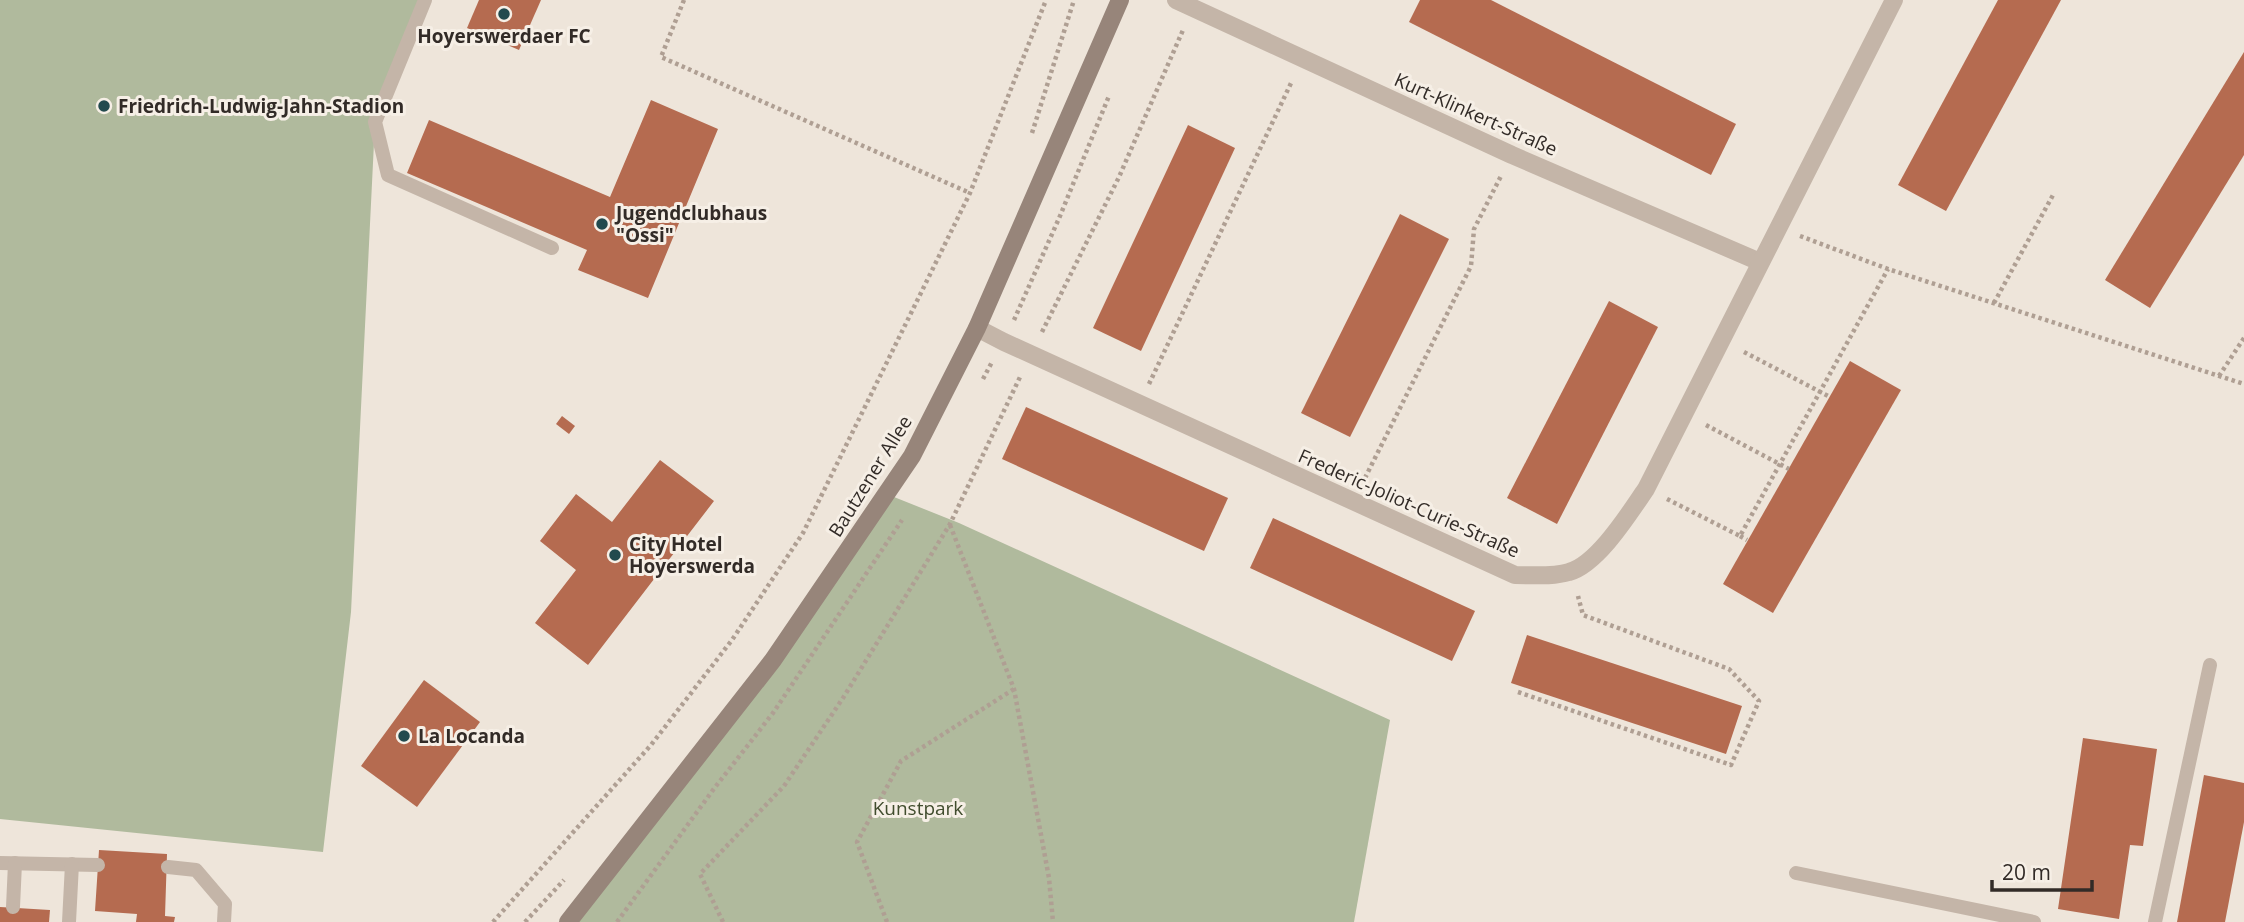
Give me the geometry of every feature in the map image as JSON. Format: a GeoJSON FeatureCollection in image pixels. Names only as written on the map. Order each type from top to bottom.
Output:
{"type":"FeatureCollection","features":[{"type":"Feature","properties":{"kind":"street","name":"Bautzener Allee"},"geometry":{"type":"LineString","coordinates":[[568,922],[773,660],[912,456],[977,328],[1120,0]]}},
{"type":"Feature","properties":{"kind":"street","name":"Kurt-Klinkert-Straße"},"geometry":{"type":"LineString","coordinates":[[1176,0],[1512,155],[1760,262]]}},
{"type":"Feature","properties":{"kind":"street"},"geometry":{"type":"LineString","coordinates":[[1571,572],[1595,555],[1615,533],[1646,489],[1894,0]]}},
{"type":"Feature","properties":{"kind":"street","name":"Frederic-Joliot-Curie-Straße"},"geometry":{"type":"LineString","coordinates":[[977,328],[1515,575],[1571,572]]}},
{"type":"Feature","properties":{"kind":"lane"},"geometry":{"type":"LineString","coordinates":[[425,0],[374,122],[388,176],[552,248]]}},
{"type":"Feature","properties":{"kind":"lane"},"geometry":{"type":"LineString","coordinates":[[2155,922],[2210,665]]}},
{"type":"Feature","properties":{"kind":"lane"},"geometry":{"type":"LineString","coordinates":[[0,863],[97,865]]}},
{"type":"Feature","properties":{"kind":"lane"},"geometry":{"type":"LineString","coordinates":[[13,907],[15,863]]}},
{"type":"Feature","properties":{"kind":"lane"},"geometry":{"type":"LineString","coordinates":[[69,922],[72,864]]}},
{"type":"Feature","properties":{"kind":"lane"},"geometry":{"type":"LineString","coordinates":[[168,867],[196,870],[225,904],[224,922]]}},
{"type":"Feature","properties":{"kind":"lane"},"geometry":{"type":"LineString","coordinates":[[1796,873],[2034,922]]}},
{"type":"Feature","properties":{"kind":"path"},"geometry":{"type":"LineString","coordinates":[[684,0],[661,57],[970,193]]}},
{"type":"Feature","properties":{"kind":"path"},"geometry":{"type":"LineString","coordinates":[[493,922],[651,745],[732,640],[803,533],[970,193],[1046,0]]}},
{"type":"Feature","properties":{"kind":"path"},"geometry":{"type":"LineString","coordinates":[[1030,139],[1074,0]]}},
{"type":"Feature","properties":{"kind":"path"},"geometry":{"type":"LineString","coordinates":[[723,922],[700,874],[784,786],[843,698],[950,524],[1030,354],[1119,177],[1193,8]]}},
{"type":"Feature","properties":{"kind":"path"},"geometry":{"type":"LineString","coordinates":[[1140,403],[1303,60]]}},
{"type":"Feature","properties":{"kind":"path"},"geometry":{"type":"LineString","coordinates":[[1353,501],[1471,266],[1474,229],[1512,155]]}},
{"type":"Feature","properties":{"kind":"path"},"geometry":{"type":"LineString","coordinates":[[1994,303],[2053,195]]}},
{"type":"Feature","properties":{"kind":"path"},"geometry":{"type":"LineString","coordinates":[[1778,227],[1888,269],[2244,384]]}},
{"type":"Feature","properties":{"kind":"path"},"geometry":{"type":"LineString","coordinates":[[1740,536],[1888,269]]}},
{"type":"Feature","properties":{"kind":"path"},"geometry":{"type":"LineString","coordinates":[[2219,376],[2244,338]]}},
{"type":"Feature","properties":{"kind":"path"},"geometry":{"type":"LineString","coordinates":[[1721,339],[1830,397]]}},
{"type":"Feature","properties":{"kind":"path"},"geometry":{"type":"LineString","coordinates":[[1684,413],[1789,469]]}},
{"type":"Feature","properties":{"kind":"path"},"geometry":{"type":"LineString","coordinates":[[1646,489],[1747,540]]}},
{"type":"Feature","properties":{"kind":"path"},"geometry":{"type":"LineString","coordinates":[[950,524],[1014,690],[1049,878],[1053,922]]}},
{"type":"Feature","properties":{"kind":"path"},"geometry":{"type":"LineString","coordinates":[[1518,692],[1731,765],[1759,701],[1729,669],[1583,615],[1571,572]]}},
{"type":"Feature","properties":{"kind":"path"},"geometry":{"type":"LineString","coordinates":[[887,922],[857,842],[901,761],[1014,690]]}},
{"type":"Feature","properties":{"kind":"path"},"geometry":{"type":"LineString","coordinates":[[525,922],[565,880]]}},
{"type":"Feature","properties":{"kind":"green space"},"geometry":{"type":"Polygon","coordinates":[[[0,0],[425,0],[375,122],[351,612],[323,852],[0,819],[0,0]]]}},
{"type":"Feature","properties":{"kind":"green space","name":"Kunstpark"},"geometry":{"type":"Polygon","coordinates":[[[889,495],[959,523],[1390,720],[1354,922],[572,922],[889,495]]]}},
{"type":"Feature","properties":{"kind":"building","name":"Hoyerswerdaer FC"},"geometry":{"type":"Polygon","coordinates":[[[479,0],[541,0],[519,50],[467,28],[479,0]]]}},
{"type":"Feature","properties":{"kind":"building"},"geometry":{"type":"Polygon","coordinates":[[[1420,0],[1491,0],[1736,124],[1711,175],[1409,22],[1420,0]]]}},
{"type":"Feature","properties":{"kind":"building"},"geometry":{"type":"Polygon","coordinates":[[[1998,0],[2061,0],[1946,211],[1898,185],[1998,0]]]}},
{"type":"Feature","properties":{"kind":"building"},"geometry":{"type":"Polygon","coordinates":[[[2244,52],[2244,155],[2150,308],[2105,280],[2244,52]]]}},
{"type":"Feature","properties":{"kind":"building","name":"Jugendclubhaus \"Ossi\""},"geometry":{"type":"Polygon","coordinates":[[[651,100],[718,129],[648,298],[578,270],[587,250],[407,173],[429,120],[610,197],[651,100]]]}},
{"type":"Feature","properties":{"kind":"building"},"geometry":{"type":"Polygon","coordinates":[[[1188,125],[1235,148],[1141,351],[1093,328],[1188,125]]]}},
{"type":"Feature","properties":{"kind":"building"},"geometry":{"type":"Polygon","coordinates":[[[1400,214],[1449,239],[1350,437],[1301,413],[1400,214]]]}},
{"type":"Feature","properties":{"kind":"building"},"geometry":{"type":"Polygon","coordinates":[[[1609,301],[1658,327],[1557,524],[1507,498],[1609,301]]]}},
{"type":"Feature","properties":{"kind":"building"},"geometry":{"type":"Polygon","coordinates":[[[1850,361],[1901,390],[1773,613],[1723,584],[1850,361]]]}},
{"type":"Feature","properties":{"kind":"building"},"geometry":{"type":"Polygon","coordinates":[[[1026,407],[1228,498],[1204,551],[1002,459],[1026,407]]]}},
{"type":"Feature","properties":{"kind":"building"},"geometry":{"type":"Polygon","coordinates":[[[562,416],[575,426],[569,434],[556,424],[562,416]]]}},
{"type":"Feature","properties":{"kind":"building","name":"City Hotel Hoyerswerda"},"geometry":{"type":"Polygon","coordinates":[[[660,460],[714,501],[588,665],[535,623],[576,570],[540,541],[576,494],[612,522],[660,460]]]}},
{"type":"Feature","properties":{"kind":"building"},"geometry":{"type":"Polygon","coordinates":[[[1273,518],[1475,611],[1452,661],[1250,568],[1273,518]]]}},
{"type":"Feature","properties":{"kind":"building"},"geometry":{"type":"Polygon","coordinates":[[[1527,635],[1742,706],[1726,754],[1511,683],[1527,635]]]}},
{"type":"Feature","properties":{"kind":"building"},"geometry":{"type":"Polygon","coordinates":[[[424,680],[480,722],[417,807],[361,766],[424,680]]]}},
{"type":"Feature","properties":{"kind":"building"},"geometry":{"type":"Polygon","coordinates":[[[2083,738],[2157,749],[2143,846],[2130,845],[2119,919],[2058,909],[2083,738]]]}},
{"type":"Feature","properties":{"kind":"building"},"geometry":{"type":"Polygon","coordinates":[[[2204,775],[2244,783],[2244,822],[2225,922],[2177,922],[2204,775]]]}},
{"type":"Feature","properties":{"kind":"building"},"geometry":{"type":"Polygon","coordinates":[[[99,850],[167,854],[165,916],[175,917],[174,922],[136,922],[137,914],[95,911],[99,850]]]}},
{"type":"Feature","properties":{"kind":"building"},"geometry":{"type":"Polygon","coordinates":[[[0,907],[50,910],[49,922],[0,922],[0,907]]]}},
{"type":"Feature","properties":{"kind":"place","name":"Hoyerswerdaer FC"},"geometry":{"type":"Point","coordinates":[504,14]}},
{"type":"Feature","properties":{"kind":"place","name":"Friedrich-Ludwig-Jahn-Stadion"},"geometry":{"type":"Point","coordinates":[104,106]}},
{"type":"Feature","properties":{"kind":"place","name":"Jugendclubhaus \"Ossi\""},"geometry":{"type":"Point","coordinates":[602,224]}},
{"type":"Feature","properties":{"kind":"place","name":"City Hotel Hoyerswerda"},"geometry":{"type":"Point","coordinates":[615,555]}},
{"type":"Feature","properties":{"kind":"place","name":"La Locanda"},"geometry":{"type":"Point","coordinates":[404,736]}}]}
